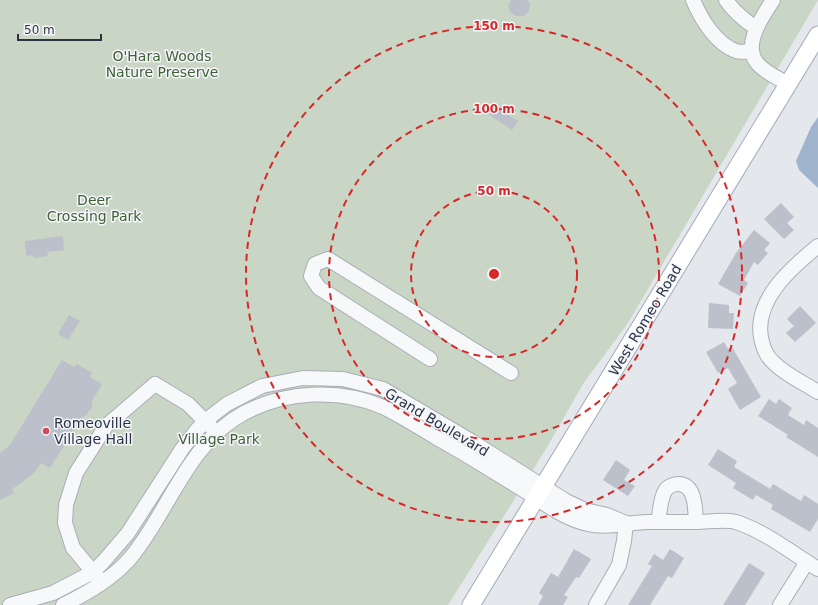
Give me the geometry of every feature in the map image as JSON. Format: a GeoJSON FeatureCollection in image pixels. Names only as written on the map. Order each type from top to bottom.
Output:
{"type":"FeatureCollection","features":[{"type":"Feature","properties":{"kind":"main road","name":"West Romeo Road"},"geometry":{"type":"LineString","coordinates":[[472,605],[818,35]]}},
{"type":"Feature","properties":{"kind":"street"},"geometry":{"type":"LineString","coordinates":[[693,0],[697,10],[718,39],[738,52],[752,51]]}},
{"type":"Feature","properties":{"kind":"street"},"geometry":{"type":"LineString","coordinates":[[726,0],[743,20],[756,28]]}},
{"type":"Feature","properties":{"kind":"street"},"geometry":{"type":"LineString","coordinates":[[773,0],[756,28],[752,51],[757,63],[788,84]]}},
{"type":"Feature","properties":{"kind":"street"},"geometry":{"type":"LineString","coordinates":[[818,246],[793,268],[775,289],[766,303],[759,326],[762,344],[773,362],[818,392]]}},
{"type":"Feature","properties":{"kind":"street"},"geometry":{"type":"LineString","coordinates":[[430,359],[319,288],[311,276],[315,264],[328,259],[511,373]]}},
{"type":"Feature","properties":{"kind":"street","name":"Grand Boulevard"},"geometry":{"type":"LineString","coordinates":[[10,605],[53,593],[93,572],[128,533],[182,449],[205,421],[227,404],[262,386],[303,378],[343,379],[383,389],[471,441],[540,493]]}},
{"type":"Feature","properties":{"kind":"street"},"geometry":{"type":"LineString","coordinates":[[102,582],[73,548],[65,523],[66,504],[76,473],[106,426],[155,384],[188,404],[217,433]]}},
{"type":"Feature","properties":{"kind":"street","name":"Grand Boulevard"},"geometry":{"type":"LineString","coordinates":[[63,605],[88,593],[131,558],[151,529],[196,456],[223,426],[244,413],[272,401],[299,395],[326,394],[356,399],[381,406],[462,452],[540,493]]}},
{"type":"Feature","properties":{"kind":"street"},"geometry":{"type":"LineString","coordinates":[[658,522],[665,491],[668,487],[678,484],[683,485],[691,491],[696,522]]}},
{"type":"Feature","properties":{"kind":"street"},"geometry":{"type":"LineString","coordinates":[[540,493],[558,512],[584,523],[606,526],[626,523],[734,522],[760,533],[812,565],[780,605]]}},
{"type":"Feature","properties":{"kind":"street"},"geometry":{"type":"LineString","coordinates":[[596,605],[618,565],[624,545],[626,523]]}},
{"type":"Feature","properties":{"kind":"green space"},"geometry":{"type":"Polygon","coordinates":[[[0,0],[818,0],[628,323],[583,384],[546,449],[448,605],[0,605],[0,0]]]}},
{"type":"Feature","properties":{"kind":"water"},"geometry":{"type":"Polygon","coordinates":[[[818,117],[818,188],[799,170],[796,161],[811,127],[818,117]]]}},
{"type":"Feature","properties":{"kind":"building"},"geometry":{"type":"Polygon","coordinates":[[[511,0],[527,0],[530,3],[529,11],[524,16],[516,16],[510,12],[508,5],[511,0]]]}},
{"type":"Feature","properties":{"kind":"building"},"geometry":{"type":"Polygon","coordinates":[[[494,106],[518,121],[512,130],[488,114],[494,106]]]}},
{"type":"Feature","properties":{"kind":"building"},"geometry":{"type":"Polygon","coordinates":[[[781,203],[794,217],[787,223],[794,230],[784,239],[764,219],[781,203]]]}},
{"type":"Feature","properties":{"kind":"building"},"geometry":{"type":"Polygon","coordinates":[[[754,230],[770,243],[764,250],[768,253],[758,265],[754,262],[744,280],[748,283],[740,296],[718,284],[736,253],[754,230]]]}},
{"type":"Feature","properties":{"kind":"building"},"geometry":{"type":"Polygon","coordinates":[[[63,236],[64,250],[47,252],[48,256],[34,258],[33,255],[26,256],[25,241],[63,236]]]}},
{"type":"Feature","properties":{"kind":"building"},"geometry":{"type":"Polygon","coordinates":[[[709,303],[729,305],[729,313],[734,313],[733,329],[708,328],[709,303]]]}},
{"type":"Feature","properties":{"kind":"building"},"geometry":{"type":"Polygon","coordinates":[[[800,306],[816,323],[795,342],[786,333],[794,326],[787,319],[800,306]]]}},
{"type":"Feature","properties":{"kind":"building"},"geometry":{"type":"Polygon","coordinates":[[[69,315],[80,321],[68,340],[58,334],[69,315]]]}},
{"type":"Feature","properties":{"kind":"building"},"geometry":{"type":"Polygon","coordinates":[[[724,342],[728,349],[732,347],[761,397],[740,410],[728,389],[737,383],[728,368],[718,373],[706,352],[724,342]]]}},
{"type":"Feature","properties":{"kind":"building","name":"Romeoville Village Hall"},"geometry":{"type":"Polygon","coordinates":[[[62,360],[74,367],[77,364],[92,373],[90,377],[102,384],[92,401],[92,407],[82,418],[50,468],[41,463],[34,473],[12,489],[14,493],[0,500],[0,453],[10,445],[62,360]]]}},
{"type":"Feature","properties":{"kind":"building"},"geometry":{"type":"Polygon","coordinates":[[[769,399],[776,404],[779,399],[792,408],[788,415],[804,425],[806,420],[818,428],[818,457],[786,437],[788,435],[758,416],[769,399]]]}},
{"type":"Feature","properties":{"kind":"building"},"geometry":{"type":"Polygon","coordinates":[[[718,449],[737,461],[734,467],[770,489],[773,484],[801,501],[804,495],[818,504],[818,519],[810,532],[771,509],[773,505],[756,495],[753,500],[733,488],[736,483],[708,465],[718,449]]]}},
{"type":"Feature","properties":{"kind":"building"},"geometry":{"type":"Polygon","coordinates":[[[616,460],[630,470],[624,480],[635,486],[628,496],[603,480],[616,460]]]}},
{"type":"Feature","properties":{"kind":"building"},"geometry":{"type":"Polygon","coordinates":[[[574,549],[591,559],[579,578],[576,577],[564,595],[568,597],[563,605],[538,605],[543,596],[539,593],[551,573],[558,577],[574,549]]]}},
{"type":"Feature","properties":{"kind":"building"},"geometry":{"type":"Polygon","coordinates":[[[670,549],[684,558],[672,578],[668,576],[650,605],[628,605],[652,566],[648,564],[654,554],[663,560],[670,549]]]}},
{"type":"Feature","properties":{"kind":"building"},"geometry":{"type":"Polygon","coordinates":[[[749,563],[765,573],[745,605],[723,605],[749,563]]]}},
{"type":"Feature","properties":{"kind":"place","name":"Romeoville Village Hall"},"geometry":{"type":"Point","coordinates":[46,431]}},
{"type":"Feature","properties":{"kind":"park label","name":"O'Hara Woods Nature Preserve"},"geometry":{"type":"Point","coordinates":[162,64]}},
{"type":"Feature","properties":{"kind":"park label","name":"Deer Crossing Park"},"geometry":{"type":"Point","coordinates":[94,208]}},
{"type":"Feature","properties":{"kind":"park label","name":"Village Park"},"geometry":{"type":"Point","coordinates":[219,439]}}]}
